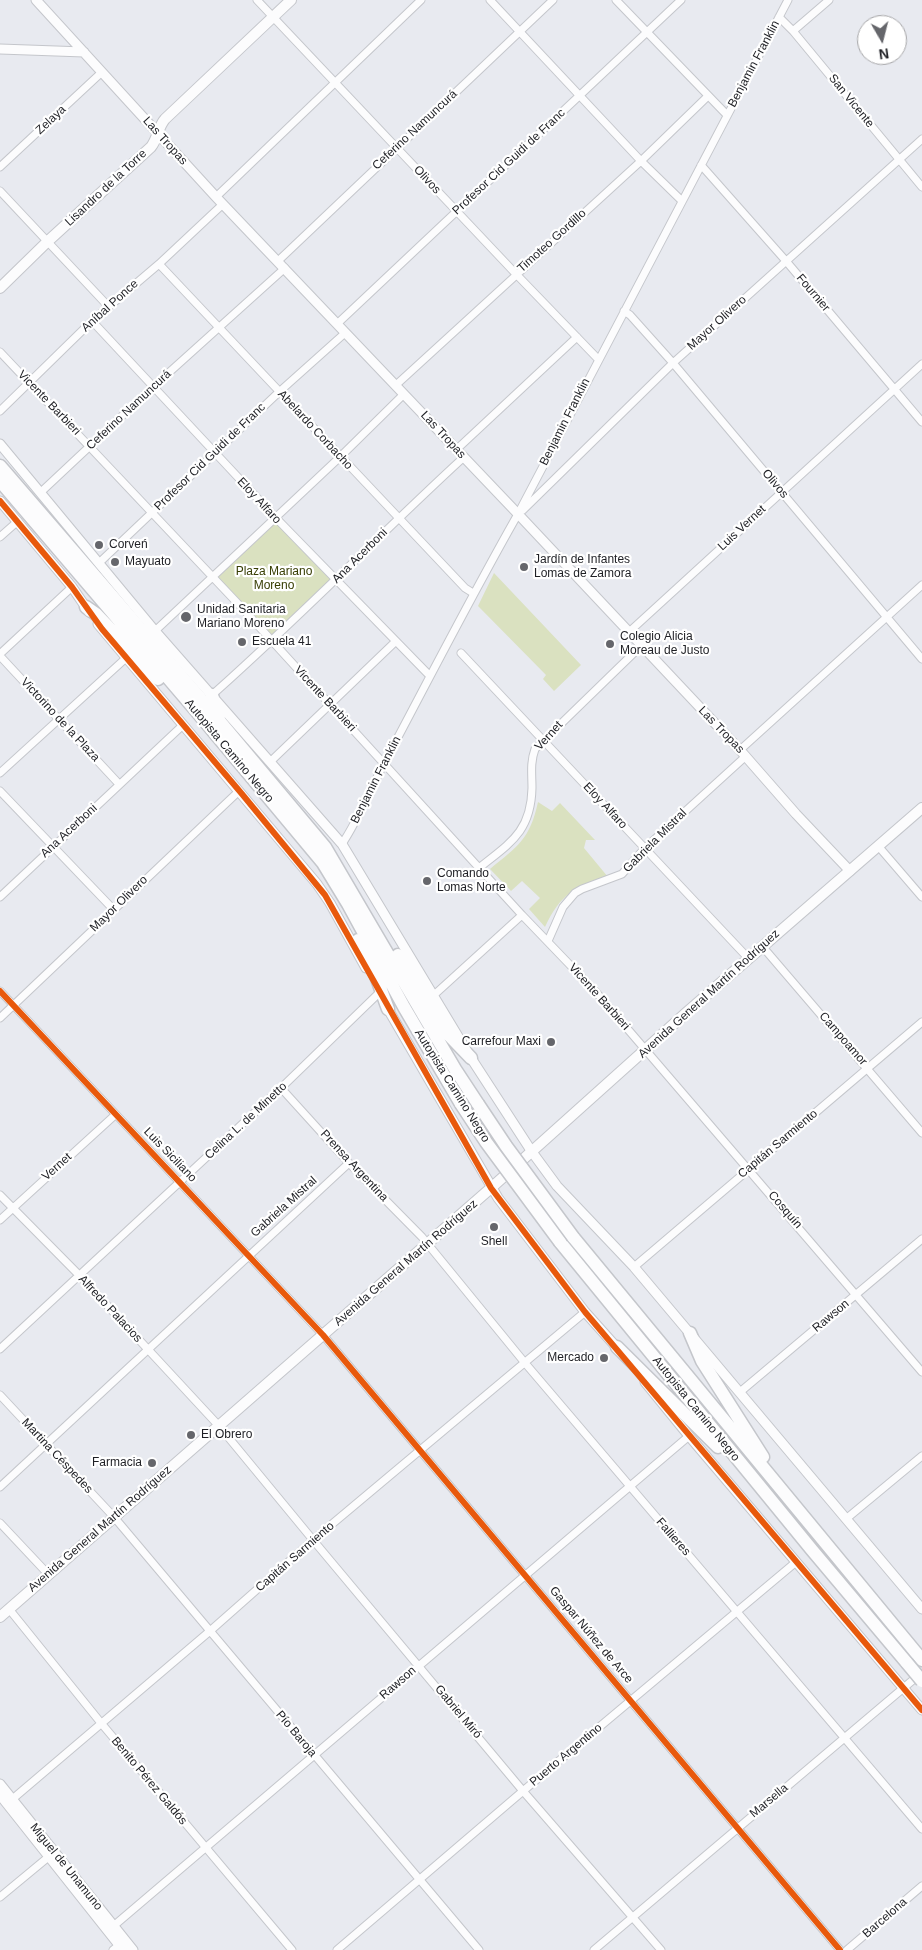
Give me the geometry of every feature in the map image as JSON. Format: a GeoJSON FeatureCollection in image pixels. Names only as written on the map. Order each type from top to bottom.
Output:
{"type":"FeatureCollection","features":[{"type":"Feature","properties":{"kind":"highway","name":"Autopista Camino Negro"},"geometry":{"type":"LineString","coordinates":[[0,466],[264,764],[325,847],[455,1069],[506,1146],[574,1237],[920,1657]]}},
{"type":"Feature","properties":{"kind":"highway","name":"Autopista Camino Negro"},"geometry":{"type":"LineString","coordinates":[[0,481],[198,713],[322,863],[348,904],[408,1015],[486,1142],[560,1242],[812,1550],[922,1681]]}},
{"type":"Feature","properties":{"kind":"highway"},"geometry":{"type":"LineString","coordinates":[[86,607],[96,614],[166,687],[198,713]]}},
{"type":"Feature","properties":{"kind":"highway"},"geometry":{"type":"LineString","coordinates":[[212,695],[214,703],[264,764]]}},
{"type":"Feature","properties":{"kind":"highway"},"geometry":{"type":"LineString","coordinates":[[322,863],[337,898],[376,976],[388,1009]]}},
{"type":"Feature","properties":{"kind":"highway"},"geometry":{"type":"LineString","coordinates":[[358,902],[370,912],[444,1030],[472,1058]]}},
{"type":"Feature","properties":{"kind":"highway"},"geometry":{"type":"LineString","coordinates":[[690,1333],[702,1361],[791,1501]]}},
{"type":"Feature","properties":{"kind":"highway"},"geometry":{"type":"LineString","coordinates":[[617,1347],[728,1457],[812,1550]]}},
{"type":"Feature","properties":{"kind":"main road","name":"Lisandro de la Torre"},"geometry":{"type":"LineString","coordinates":[[0,288],[151,146],[165,119],[291,0]]}},
{"type":"Feature","properties":{"kind":"main road","name":"Avenida General Martín Rodríguez"},"geometry":{"type":"LineString","coordinates":[[0,1616],[491,1188],[762,946],[922,808]]}},
{"type":"Feature","properties":{"kind":"street","name":"Las Tropas"},"geometry":{"type":"LineString","coordinates":[[36,0],[216,197],[457,449],[743,753],[796,814],[850,871]]}},
{"type":"Feature","properties":{"kind":"street","name":"Olivos"},"geometry":{"type":"LineString","coordinates":[[257,0],[598,359]]}},
{"type":"Feature","properties":{"kind":"street"},"geometry":{"type":"LineString","coordinates":[[216,197],[421,0]]}},
{"type":"Feature","properties":{"kind":"street"},"geometry":{"type":"LineString","coordinates":[[490,0],[641,161],[682,201]]}},
{"type":"Feature","properties":{"kind":"street","name":"Ceferino Namuncurá"},"geometry":{"type":"LineString","coordinates":[[42,492],[154,386],[220,328],[396,148],[553,0]]}},
{"type":"Feature","properties":{"kind":"street"},"geometry":{"type":"LineString","coordinates":[[616,0],[727,114]]}},
{"type":"Feature","properties":{"kind":"street","name":"Profesor Cid Guidi de Franc"},"geometry":{"type":"LineString","coordinates":[[336,324],[681,0]]}},
{"type":"Feature","properties":{"kind":"street","name":"Benjamin Franklin"},"geometry":{"type":"LineString","coordinates":[[342,844],[788,0]]}},
{"type":"Feature","properties":{"kind":"street"},"geometry":{"type":"LineString","coordinates":[[793,32],[829,0]]}},
{"type":"Feature","properties":{"kind":"street","name":"San Vicente"},"geometry":{"type":"LineString","coordinates":[[779,17],[922,186]]}},
{"type":"Feature","properties":{"kind":"street"},"geometry":{"type":"LineString","coordinates":[[0,50],[84,52]]}},
{"type":"Feature","properties":{"kind":"street","name":"Zelaya"},"geometry":{"type":"LineString","coordinates":[[0,167],[102,72]]}},
{"type":"Feature","properties":{"kind":"street","name":"Timoteo Gordillo"},"geometry":{"type":"LineString","coordinates":[[396,386],[641,161],[708,96]]}},
{"type":"Feature","properties":{"kind":"street","name":"Mayor Olivero"},"geometry":{"type":"LineString","coordinates":[[518,514],[673,363],[922,140]]}},
{"type":"Feature","properties":{"kind":"street","name":"Fournier"},"geometry":{"type":"LineString","coordinates":[[701,166],[786,261],[922,422]]}},
{"type":"Feature","properties":{"kind":"street"},"geometry":{"type":"LineString","coordinates":[[0,191],[108,306]]}},
{"type":"Feature","properties":{"kind":"street","name":"Aníbal Ponce"},"geometry":{"type":"LineString","coordinates":[[0,411],[108,306],[159,264],[223,204]]}},
{"type":"Feature","properties":{"kind":"street","name":"Abelardo Corbacho"},"geometry":{"type":"LineString","coordinates":[[159,264],[464,588],[473,593]]}},
{"type":"Feature","properties":{"kind":"street","name":"Olivos"},"geometry":{"type":"LineString","coordinates":[[624,311],[630,315],[673,363],[922,660]]}},
{"type":"Feature","properties":{"kind":"street","name":"Eloy Alfaro"},"geometry":{"type":"LineString","coordinates":[[92,321],[214,453],[430,676]]}},
{"type":"Feature","properties":{"kind":"street","name":"Profesor Cid Guidi de Franc"},"geometry":{"type":"LineString","coordinates":[[100,562],[279,392],[345,333]]}},
{"type":"Feature","properties":{"kind":"street"},"geometry":{"type":"LineString","coordinates":[[457,449],[577,338]]}},
{"type":"Feature","properties":{"kind":"street","name":"Vicente Barbieri"},"geometry":{"type":"LineString","coordinates":[[0,352],[330,703],[522,915],[647,1049]]}},
{"type":"Feature","properties":{"kind":"street","name":"Luis Vernet"},"geometry":{"type":"LineString","coordinates":[[629,632],[922,364]]}},
{"type":"Feature","properties":{"kind":"street"},"geometry":{"type":"LineString","coordinates":[[155,630],[276,518],[404,394]]}},
{"type":"Feature","properties":{"kind":"street"},"geometry":{"type":"LineString","coordinates":[[0,444],[42,492],[155,630],[212,695]]}},
{"type":"Feature","properties":{"kind":"street","name":"Ana Acerboni"},"geometry":{"type":"LineString","coordinates":[[212,695],[272,642],[398,517],[464,457]]}},
{"type":"Feature","properties":{"kind":"street"},"geometry":{"type":"LineString","coordinates":[[0,501],[72,587],[126,658],[240,791],[325,895],[491,1188],[585,1312],[617,1347],[689,1436],[922,1710]]}},
{"type":"Feature","properties":{"kind":"street"},"geometry":{"type":"LineString","coordinates":[[0,537],[18,521]]}},
{"type":"Feature","properties":{"kind":"street","name":"Gabriela Mistral"},"geometry":{"type":"LineString","coordinates":[[548,941],[564,907],[575,893],[622,874],[645,848],[743,753],[922,585]]}},
{"type":"Feature","properties":{"kind":"street"},"geometry":{"type":"LineString","coordinates":[[0,655],[72,587]]}},
{"type":"Feature","properties":{"kind":"street"},"geometry":{"type":"LineString","coordinates":[[395,642],[264,764],[342,844],[472,1058],[532,1152],[557,1186],[634,1267],[922,1609]]}},
{"type":"Feature","properties":{"kind":"street","name":"Vernet"},"geometry":{"type":"LineString","coordinates":[[479,868],[506,848],[525,824],[531,799],[532,759],[535,749],[641,646]]}},
{"type":"Feature","properties":{"kind":"street","name":"Eloy Alfaro"},"geometry":{"type":"LineString","coordinates":[[461,653],[749,959]]}},
{"type":"Feature","properties":{"kind":"street","name":"Victorino de la Plaza"},"geometry":{"type":"LineString","coordinates":[[0,655],[119,784]]}},
{"type":"Feature","properties":{"kind":"street"},"geometry":{"type":"LineString","coordinates":[[0,773],[126,658]]}},
{"type":"Feature","properties":{"kind":"street","name":"Ana Acerboni"},"geometry":{"type":"LineString","coordinates":[[0,897],[183,725]]}},
{"type":"Feature","properties":{"kind":"street"},"geometry":{"type":"LineString","coordinates":[[0,791],[113,909]]}},
{"type":"Feature","properties":{"kind":"street","name":"Mayor Olivero"},"geometry":{"type":"LineString","coordinates":[[0,1018],[113,909],[240,791]]}},
{"type":"Feature","properties":{"kind":"street"},"geometry":{"type":"LineString","coordinates":[[879,847],[922,897]]}},
{"type":"Feature","properties":{"kind":"street"},"geometry":{"type":"LineString","coordinates":[[434,995],[522,915]]}},
{"type":"Feature","properties":{"kind":"street","name":"Campoamor"},"geometry":{"type":"LineString","coordinates":[[762,946],[922,1133]]}},
{"type":"Feature","properties":{"kind":"street","name":"Luis Siciliano"},"geometry":{"type":"LineString","coordinates":[[0,991],[323,1335]]}},
{"type":"Feature","properties":{"kind":"street","name":"Celina L. de Minetto"},"geometry":{"type":"LineString","coordinates":[[0,1349],[281,1088],[379,993]]}},
{"type":"Feature","properties":{"kind":"street","name":"Capitán Sarmiento"},"geometry":{"type":"LineString","coordinates":[[634,1267],[922,1022]]}},
{"type":"Feature","properties":{"kind":"street","name":"Cosquín"},"geometry":{"type":"LineString","coordinates":[[647,1049],[922,1372]]}},
{"type":"Feature","properties":{"kind":"street","name":"Prensa Argentina"},"geometry":{"type":"LineString","coordinates":[[281,1088],[349,1163],[427,1244]]}},
{"type":"Feature","properties":{"kind":"street","name":"Vernet"},"geometry":{"type":"LineString","coordinates":[[0,1220],[115,1115]]}},
{"type":"Feature","properties":{"kind":"street","name":"Gabriela Mistral"},"geometry":{"type":"LineString","coordinates":[[0,1487],[349,1163]]}},
{"type":"Feature","properties":{"kind":"street","name":"Alfredo Palacios"},"geometry":{"type":"LineString","coordinates":[[0,1195],[79,1275],[219,1426]]}},
{"type":"Feature","properties":{"kind":"street","name":"Rawson"},"geometry":{"type":"LineString","coordinates":[[740,1392],[922,1239]]}},
{"type":"Feature","properties":{"kind":"street","name":"Fallieres"},"geometry":{"type":"LineString","coordinates":[[427,1244],[630,1488],[922,1829]]}},
{"type":"Feature","properties":{"kind":"street","name":"Capitán Sarmiento"},"geometry":{"type":"LineString","coordinates":[[9,1802],[210,1631],[312,1540],[421,1451],[585,1312]]}},
{"type":"Feature","properties":{"kind":"street","name":"Gaspar Núñez de Arce"},"geometry":{"type":"LineString","coordinates":[[323,1335],[840,1950]]}},
{"type":"Feature","properties":{"kind":"street","name":"Martina Céspedes"},"geometry":{"type":"LineString","coordinates":[[0,1395],[114,1517]]}},
{"type":"Feature","properties":{"kind":"street","name":"Gabriel Miró"},"geometry":{"type":"LineString","coordinates":[[219,1426],[523,1791],[661,1950]]}},
{"type":"Feature","properties":{"kind":"street","name":"Rawson"},"geometry":{"type":"LineString","coordinates":[[111,1928],[689,1436]]}},
{"type":"Feature","properties":{"kind":"street"},"geometry":{"type":"LineString","coordinates":[[846,1519],[922,1456]]}},
{"type":"Feature","properties":{"kind":"street","name":"Pío Baroja"},"geometry":{"type":"LineString","coordinates":[[114,1517],[479,1950]]}},
{"type":"Feature","properties":{"kind":"street"},"geometry":{"type":"LineString","coordinates":[[0,1523],[48,1574]]}},
{"type":"Feature","properties":{"kind":"street","name":"Puerto Argentino"},"geometry":{"type":"LineString","coordinates":[[337,1950],[796,1562]]}},
{"type":"Feature","properties":{"kind":"street","name":"Benito Pérez Galdós"},"geometry":{"type":"LineString","coordinates":[[9,1609],[101,1723],[292,1950]]}},
{"type":"Feature","properties":{"kind":"street","name":"Marsella"},"geometry":{"type":"LineString","coordinates":[[594,1950],[922,1672]]}},
{"type":"Feature","properties":{"kind":"street","name":"Miguel de Unamuno"},"geometry":{"type":"LineString","coordinates":[[0,1784],[9,1802],[111,1928],[120,1946],[133,1950]]}},
{"type":"Feature","properties":{"kind":"street","name":"Miguel de Unamuno"},"geometry":{"type":"LineString","coordinates":[[0,1796],[9,1802]]}},
{"type":"Feature","properties":{"kind":"street"},"geometry":{"type":"LineString","coordinates":[[0,1898],[51,1855]]}},
{"type":"Feature","properties":{"kind":"street","name":"Barcelona"},"geometry":{"type":"LineString","coordinates":[[847,1950],[922,1886]]}},
{"type":"Feature","properties":{"kind":"green space","name":"Plaza Mariano Moreno"},"geometry":{"type":"Polygon","coordinates":[[[276,518],[336,580],[274,639],[211,577],[276,518]]]}},
{"type":"Feature","properties":{"kind":"green space"},"geometry":{"type":"Polygon","coordinates":[[[494,573],[581,665],[554,691],[543,679],[546,675],[478,606],[494,573]]]}},
{"type":"Feature","properties":{"kind":"green space"},"geometry":{"type":"Polygon","coordinates":[[[538,802],[552,811],[560,803],[595,840],[586,840],[584,848],[608,877],[570,893],[557,906],[545,927],[529,909],[540,898],[522,881],[511,891],[490,869],[522,841],[531,825],[538,802]]]}},
{"type":"Feature","properties":{"kind":"cycle path"},"geometry":{"type":"LineString","coordinates":[[0,501],[72,587],[102,629],[325,895],[491,1188],[585,1312],[922,1710]]}},
{"type":"Feature","properties":{"kind":"cycle path"},"geometry":{"type":"LineString","coordinates":[[0,991],[323,1335],[840,1950]]}},
{"type":"Feature","properties":{"kind":"place","name":"Corveń"},"geometry":{"type":"Point","coordinates":[99,545]}},
{"type":"Feature","properties":{"kind":"place","name":"Mayuato"},"geometry":{"type":"Point","coordinates":[115,562]}},
{"type":"Feature","properties":{"kind":"place","name":"Jardín de Infantes Lomas de Zamora"},"geometry":{"type":"Point","coordinates":[524,567]}},
{"type":"Feature","properties":{"kind":"place","name":"Unidad Sanitaria Mariano Moreno"},"geometry":{"type":"Point","coordinates":[186,617]}},
{"type":"Feature","properties":{"kind":"place","name":"Escuela 41"},"geometry":{"type":"Point","coordinates":[242,642]}},
{"type":"Feature","properties":{"kind":"place","name":"Colegio Alicia Moreau de Justo"},"geometry":{"type":"Point","coordinates":[610,644]}},
{"type":"Feature","properties":{"kind":"place","name":"Comando Lomas Norte"},"geometry":{"type":"Point","coordinates":[427,881]}},
{"type":"Feature","properties":{"kind":"place","name":"Carrefour Maxi"},"geometry":{"type":"Point","coordinates":[551,1042]}},
{"type":"Feature","properties":{"kind":"place","name":"Shell"},"geometry":{"type":"Point","coordinates":[494,1227]}},
{"type":"Feature","properties":{"kind":"place","name":"Mercado"},"geometry":{"type":"Point","coordinates":[604,1358]}},
{"type":"Feature","properties":{"kind":"place","name":"El Obrero"},"geometry":{"type":"Point","coordinates":[191,1435]}},
{"type":"Feature","properties":{"kind":"place","name":"Farmacia"},"geometry":{"type":"Point","coordinates":[152,1463]}}]}
